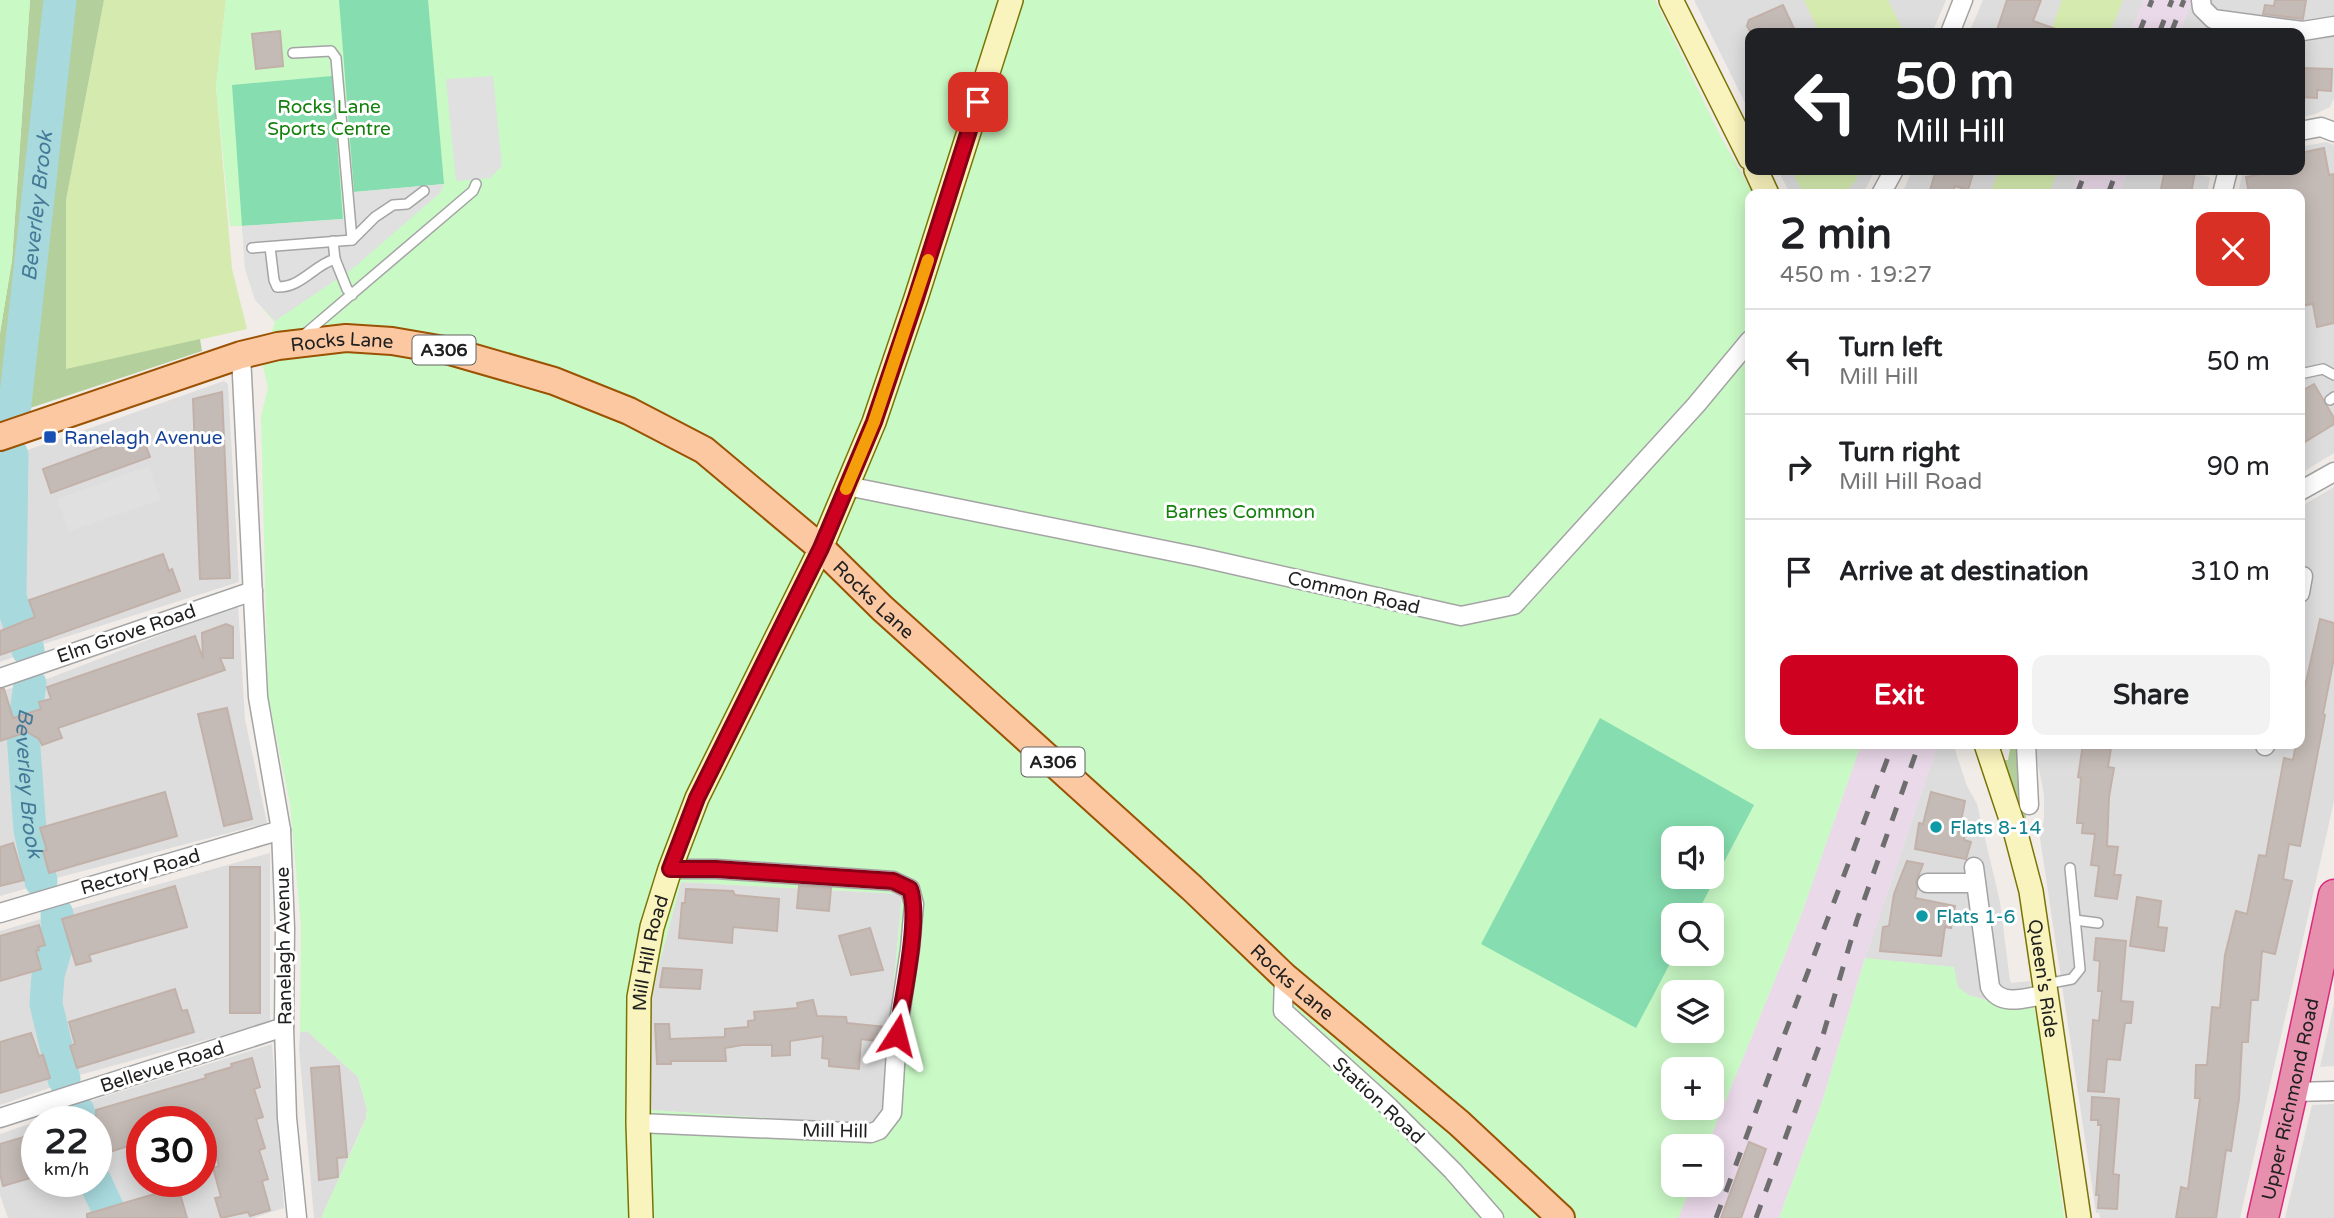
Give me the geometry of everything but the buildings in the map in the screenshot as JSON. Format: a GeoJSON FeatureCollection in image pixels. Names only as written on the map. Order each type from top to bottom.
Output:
{"type":"FeatureCollection","features":[{"type":"Feature","properties":{"kind":"highway","name":"Upper Richmond Road"},"geometry":{"type":"LineString","coordinates":[[2263,1218],[2328,953],[2334,895]]}},
{"type":"Feature","properties":{"kind":"main road","name":"Mill Hill Road"},"geometry":{"type":"LineString","coordinates":[[640,1218],[639,997],[652,927],[670,869],[697,798],[821,548],[874,422],[1011,0]]}},
{"type":"Feature","properties":{"kind":"main road"},"geometry":{"type":"LineString","coordinates":[[1671,0],[1745,148]]}},
{"type":"Feature","properties":{"kind":"main road","name":"Rocks Lane"},"geometry":{"type":"LineString","coordinates":[[0,437],[242,355],[301,343],[346,338],[392,341],[450,351],[554,381],[629,411],[704,450],[821,548],[882,608],[1192,888],[1284,976],[1459,1123],[1561,1218]]}},
{"type":"Feature","properties":{"kind":"main road","name":"Queen's Ride"},"geometry":{"type":"LineString","coordinates":[[1988,749],[2016,834],[2031,891],[2080,1218]]}},
{"type":"Feature","properties":{"kind":"street"},"geometry":{"type":"LineString","coordinates":[[1952,28],[1963,0]]}},
{"type":"Feature","properties":{"kind":"street"},"geometry":{"type":"LineString","coordinates":[[2201,0],[2202,8],[2213,19],[2280,28]]}},
{"type":"Feature","properties":{"kind":"street"},"geometry":{"type":"LineString","coordinates":[[2305,31],[2334,26]]}},
{"type":"Feature","properties":{"kind":"street"},"geometry":{"type":"LineString","coordinates":[[2305,130],[2321,127],[2334,132]]}},
{"type":"Feature","properties":{"kind":"street","name":"Common Road"},"geometry":{"type":"LineString","coordinates":[[847,486],[1199,557],[1461,616],[1514,605],[1696,405],[1745,346]]}},
{"type":"Feature","properties":{"kind":"street","name":"Ranelagh Avenue"},"geometry":{"type":"LineString","coordinates":[[242,355],[258,697],[281,830],[287,1118],[296,1211]]}},
{"type":"Feature","properties":{"kind":"street"},"geometry":{"type":"LineString","coordinates":[[2305,488],[2334,472]]}},
{"type":"Feature","properties":{"kind":"street","name":"Elm Grove Road"},"geometry":{"type":"LineString","coordinates":[[0,678],[253,591]]}},
{"type":"Feature","properties":{"kind":"street"},"geometry":{"type":"LineString","coordinates":[[2026,749],[2029,805]]}},
{"type":"Feature","properties":{"kind":"street","name":"Rectory Road"},"geometry":{"type":"LineString","coordinates":[[0,913],[281,830]]}},
{"type":"Feature","properties":{"kind":"street","name":"Mill Hill"},"geometry":{"type":"LineString","coordinates":[[638,1122],[871,1133],[879,1130],[892,1112],[897,1035],[914,904],[910,889],[893,881],[716,869],[670,869]]}},
{"type":"Feature","properties":{"kind":"street"},"geometry":{"type":"LineString","coordinates":[[1927,883],[1975,875],[1993,993],[2006,1000],[2047,989]]}},
{"type":"Feature","properties":{"kind":"street","name":"Station Road"},"geometry":{"type":"LineString","coordinates":[[1284,976],[1283,1012],[1389,1107],[1453,1171],[1494,1218]]}},
{"type":"Feature","properties":{"kind":"street","name":"Bellevue Road"},"geometry":{"type":"LineString","coordinates":[[0,1118],[284,1027]]}},
{"type":"Feature","properties":{"kind":"street"},"geometry":{"type":"LineString","coordinates":[[2292,1092],[2334,1091]]}},
{"type":"Feature","properties":{"kind":"lane"},"geometry":{"type":"LineString","coordinates":[[293,53],[331,51],[336,58],[352,240]]}},
{"type":"Feature","properties":{"kind":"lane"},"geometry":{"type":"LineString","coordinates":[[301,343],[305,334],[473,191],[476,184]]}},
{"type":"Feature","properties":{"kind":"lane"},"geometry":{"type":"LineString","coordinates":[[253,248],[352,240],[393,205],[407,204],[424,191]]}},
{"type":"Feature","properties":{"kind":"lane"},"geometry":{"type":"LineString","coordinates":[[334,242],[335,259],[352,295]]}},
{"type":"Feature","properties":{"kind":"lane"},"geometry":{"type":"LineString","coordinates":[[270,247],[277,287],[299,282],[324,262],[335,259]]}},
{"type":"Feature","properties":{"kind":"lane"},"geometry":{"type":"LineString","coordinates":[[2305,373],[2323,369],[2334,375]]}},
{"type":"Feature","properties":{"kind":"lane"},"geometry":{"type":"LineString","coordinates":[[2047,989],[2072,979],[2080,969],[2070,868]]}},
{"type":"Feature","properties":{"kind":"lane"},"geometry":{"type":"LineString","coordinates":[[2075,920],[2098,923]]}},
{"type":"Feature","properties":{"kind":"shaded area"},"geometry":{"type":"Polygon","coordinates":[[[1694,0],[1946,0],[1934,28],[1745,28],[1745,103],[1694,0]]]}},
{"type":"Feature","properties":{"kind":"shaded area"},"geometry":{"type":"Polygon","coordinates":[[[1983,0],[2144,0],[2133,28],[1971,28],[1983,0]]]}},
{"type":"Feature","properties":{"kind":"shaded area"},"geometry":{"type":"Polygon","coordinates":[[[2144,0],[2192,0],[2181,28],[2133,28],[2144,0]]]}},
{"type":"Feature","properties":{"kind":"shaded area"},"geometry":{"type":"Polygon","coordinates":[[[2192,0],[2334,0],[2334,98],[2330,107],[2305,117],[2305,28],[2181,28],[2192,0]]]}},
{"type":"Feature","properties":{"kind":"shaded area"},"geometry":{"type":"Polygon","coordinates":[[[493,76],[502,166],[490,178],[456,181],[446,79],[493,76]]]}},
{"type":"Feature","properties":{"kind":"shaded area"},"geometry":{"type":"Polygon","coordinates":[[[2326,142],[2334,145],[2334,453],[2305,471],[2305,189],[2239,189],[2242,175],[2305,175],[2305,146],[2326,142]]]}},
{"type":"Feature","properties":{"kind":"shaded area"},"geometry":{"type":"Polygon","coordinates":[[[1780,175],[1872,175],[1866,189],[1788,189],[1780,175]]]}},
{"type":"Feature","properties":{"kind":"shaded area"},"geometry":{"type":"Polygon","coordinates":[[[1910,175],[2078,175],[2073,189],[1904,189],[1910,175]]]}},
{"type":"Feature","properties":{"kind":"shaded area"},"geometry":{"type":"Polygon","coordinates":[[[2078,175],[2126,175],[2120,189],[2073,189],[2078,175]]]}},
{"type":"Feature","properties":{"kind":"shaded area"},"geometry":{"type":"Polygon","coordinates":[[[2126,175],[2210,177],[2208,189],[2120,189],[2126,175]]]}},
{"type":"Feature","properties":{"kind":"shaded area"},"geometry":{"type":"Polygon","coordinates":[[[444,184],[440,193],[352,269],[275,321],[255,300],[245,269],[242,226],[356,218],[354,192],[444,184]]]}},
{"type":"Feature","properties":{"kind":"shaded area"},"geometry":{"type":"Polygon","coordinates":[[[224,381],[228,384],[239,582],[37,646],[18,601],[22,452],[224,381]]]}},
{"type":"Feature","properties":{"kind":"shaded area"},"geometry":{"type":"Polygon","coordinates":[[[7,456],[5,597],[22,654],[0,662],[0,458],[7,456]]]}},
{"type":"Feature","properties":{"kind":"shaded area"},"geometry":{"type":"Polygon","coordinates":[[[149,466],[161,500],[69,531],[57,499],[149,466]]]}},
{"type":"Feature","properties":{"kind":"shaded area"},"geometry":{"type":"Polygon","coordinates":[[[2334,487],[2334,801],[2240,1218],[2100,1218],[2099,1213],[2096,1213],[2040,838],[2044,819],[2044,795],[2035,749],[2305,749],[2305,504],[2334,487]]]}},
{"type":"Feature","properties":{"kind":"shaded area"},"geometry":{"type":"Polygon","coordinates":[[[238,605],[245,719],[267,823],[45,881],[38,851],[28,765],[34,684],[238,605]]]}},
{"type":"Feature","properties":{"kind":"shaded area"},"geometry":{"type":"Polygon","coordinates":[[[18,686],[20,721],[17,793],[28,888],[0,896],[0,692],[18,686]]]}},
{"type":"Feature","properties":{"kind":"shaded area"},"geometry":{"type":"Polygon","coordinates":[[[1859,749],[1936,749],[1865,958],[1823,1099],[1779,1218],[1678,1218],[1687,1197],[1724,1197],[1724,1134],[1712,1134],[1718,1120],[1724,1120],[1724,1104],[1800,918],[1859,749]]]}},
{"type":"Feature","properties":{"kind":"shaded area"},"geometry":{"type":"Polygon","coordinates":[[[1936,749],[1955,749],[1967,786],[1977,804],[2000,902],[2010,981],[2030,981],[2034,1007],[2000,1007],[1990,1001],[1968,995],[1958,987],[1955,980],[1865,958],[1936,749]]]}},
{"type":"Feature","properties":{"kind":"shaded area"},"geometry":{"type":"Polygon","coordinates":[[[270,853],[270,1022],[69,1078],[53,1004],[63,911],[270,853]]]}},
{"type":"Feature","properties":{"kind":"shaded area"},"geometry":{"type":"Polygon","coordinates":[[[681,882],[902,894],[882,1112],[872,1125],[651,1110],[649,1002],[681,882]]]}},
{"type":"Feature","properties":{"kind":"shaded area"},"geometry":{"type":"Polygon","coordinates":[[[51,916],[53,942],[41,989],[46,1036],[61,1084],[0,1105],[0,931],[51,916]]]}},
{"type":"Feature","properties":{"kind":"shaded area"},"geometry":{"type":"Polygon","coordinates":[[[2334,1003],[2334,1066],[2320,1067],[2332,1013],[2334,1003]]]}},
{"type":"Feature","properties":{"kind":"shaded area"},"geometry":{"type":"Polygon","coordinates":[[[307,1031],[358,1077],[367,1109],[366,1118],[321,1218],[314,1218],[299,1048],[300,1032],[307,1031]]]}},
{"type":"Feature","properties":{"kind":"shaded area"},"geometry":{"type":"Polygon","coordinates":[[[272,1044],[284,1208],[253,1218],[119,1218],[110,1197],[112,1197],[112,1106],[82,1106],[272,1044]]]}},
{"type":"Feature","properties":{"kind":"shaded area"},"geometry":{"type":"Polygon","coordinates":[[[2334,1104],[2334,1218],[2285,1218],[2312,1105],[2334,1104]]]}},
{"type":"Feature","properties":{"kind":"shaded area"},"geometry":{"type":"Polygon","coordinates":[[[21,1127],[21,1197],[96,1197],[105,1218],[8,1218],[0,1195],[0,1134],[21,1127]]]}},
{"type":"Feature","properties":{"kind":"green space"},"geometry":{"type":"Polygon","coordinates":[[[0,0],[30,0],[12,260],[0,333],[0,0]]]}},
{"type":"Feature","properties":{"kind":"green space"},"geometry":{"type":"Polygon","coordinates":[[[30,0],[104,0],[66,200],[66,369],[200,339],[202,351],[0,418],[0,333],[12,260],[30,0]]]}},
{"type":"Feature","properties":{"kind":"green space"},"geometry":{"type":"Polygon","coordinates":[[[104,0],[226,0],[216,86],[232,269],[247,329],[66,370],[66,200],[104,0]]]}},
{"type":"Feature","properties":{"kind":"green space","name":"Barnes Common"},"geometry":{"type":"Polygon","coordinates":[[[226,0],[1655,0],[1720,135],[1750,189],[1745,189],[1745,749],[1859,749],[1800,918],[1724,1104],[1724,1057],[1661,1057],[1661,1120],[1718,1120],[1712,1134],[1661,1134],[1661,1197],[1687,1197],[1678,1218],[321,1218],[366,1119],[367,1109],[358,1077],[307,1031],[300,1032],[301,926],[290,804],[268,696],[261,416],[268,388],[262,362],[275,322],[257,300],[248,278],[242,226],[230,226],[216,86],[226,0]],[[681,882],[649,1002],[651,1110],[872,1125],[882,1112],[902,894],[681,882]]]}},
{"type":"Feature","properties":{"kind":"green space"},"geometry":{"type":"Polygon","coordinates":[[[339,0],[428,0],[444,184],[354,192],[339,0]]]}},
{"type":"Feature","properties":{"kind":"green space"},"geometry":{"type":"Polygon","coordinates":[[[1804,0],[1888,0],[1902,28],[1817,28],[1804,0]]]}},
{"type":"Feature","properties":{"kind":"green space"},"geometry":{"type":"Polygon","coordinates":[[[2062,0],[2123,0],[2112,28],[2052,28],[2062,0]]]}},
{"type":"Feature","properties":{"kind":"green space","name":"Rocks Lane Sports Centre"},"geometry":{"type":"Polygon","coordinates":[[[332,76],[343,219],[242,226],[232,85],[332,76]]]}},
{"type":"Feature","properties":{"kind":"green space"},"geometry":{"type":"Polygon","coordinates":[[[1858,175],[1848,189],[1801,189],[1794,176],[1858,175]]]}},
{"type":"Feature","properties":{"kind":"green space"},"geometry":{"type":"Polygon","coordinates":[[[1997,175],[2056,175],[2051,189],[1992,189],[1997,175]]]}},
{"type":"Feature","properties":{"kind":"green space"},"geometry":{"type":"Polygon","coordinates":[[[1600,718],[1754,805],[1724,862],[1724,826],[1661,826],[1661,889],[1710,889],[1702,903],[1661,903],[1661,966],[1669,966],[1636,1028],[1481,944],[1600,718]]]}},
{"type":"Feature","properties":{"kind":"green space"},"geometry":{"type":"Polygon","coordinates":[[[2010,749],[2022,749],[2030,853],[1998,760],[2008,760],[2010,749]]]}},
{"type":"Feature","properties":{"kind":"green space"},"geometry":{"type":"Polygon","coordinates":[[[1865,958],[1954,967],[1958,987],[1968,995],[1990,1001],[2000,1007],[2034,1007],[2064,1218],[1779,1218],[1823,1099],[1865,958]]]}},
{"type":"Feature","properties":{"kind":"waterway","name":"Beverley Brook"},"geometry":{"type":"LineString","coordinates":[[14,413],[60,0]]}},
{"type":"Feature","properties":{"kind":"waterway","name":"Beverley Brook"},"geometry":{"type":"LineString","coordinates":[[12,455],[10,597],[28,650]]}},
{"type":"Feature","properties":{"kind":"waterway","name":"Beverley Brook"},"geometry":{"type":"LineString","coordinates":[[30,684],[23,734],[30,830],[41,881]]}},
{"type":"Feature","properties":{"kind":"waterway","name":"Beverley Brook"},"geometry":{"type":"LineString","coordinates":[[57,914],[58,941],[48,975],[46,1004],[64,1079]]}},
{"type":"Feature","properties":{"kind":"waterway","name":"Beverley Brook"},"geometry":{"type":"LineString","coordinates":[[102,1197],[112,1218]]}},
{"type":"Feature","properties":{"kind":"railway"},"geometry":{"type":"LineString","coordinates":[[2141,28],[2152,0]]}},
{"type":"Feature","properties":{"kind":"railway"},"geometry":{"type":"LineString","coordinates":[[2161,28],[2172,0]]}},
{"type":"Feature","properties":{"kind":"railway"},"geometry":{"type":"LineString","coordinates":[[2173,28],[2184,0]]}},
{"type":"Feature","properties":{"kind":"railway"},"geometry":{"type":"LineString","coordinates":[[2079,189],[2084,175]]}},
{"type":"Feature","properties":{"kind":"railway"},"geometry":{"type":"LineString","coordinates":[[2110,189],[2115,175]]}},
{"type":"Feature","properties":{"kind":"railway"},"geometry":{"type":"LineString","coordinates":[[1716,1218],[1891,749]]}},
{"type":"Feature","properties":{"kind":"railway"},"geometry":{"type":"LineString","coordinates":[[1756,1218],[1823,1035],[1857,920],[1917,749]]}},
{"type":"Feature","properties":{"kind":"slow traffic"},"geometry":{"type":"LineString","coordinates":[[846,489],[874,422],[928,260]]}},
{"type":"Feature","properties":{"kind":"place","name":"Ranelagh Avenue"},"geometry":{"type":"Point","coordinates":[50,437]}},
{"type":"Feature","properties":{"kind":"place","name":"Flats 8-14"},"geometry":{"type":"Point","coordinates":[1936,827]}},
{"type":"Feature","properties":{"kind":"place","name":"Flats 1-6"},"geometry":{"type":"Point","coordinates":[1922,916]}},
{"type":"Feature","properties":{"kind":"route"},"geometry":{"type":"LineString","coordinates":[[897,1035],[910,949],[914,904],[910,889],[893,881],[716,869],[670,869],[697,798],[821,548],[874,422],[978,102]]}}]}
